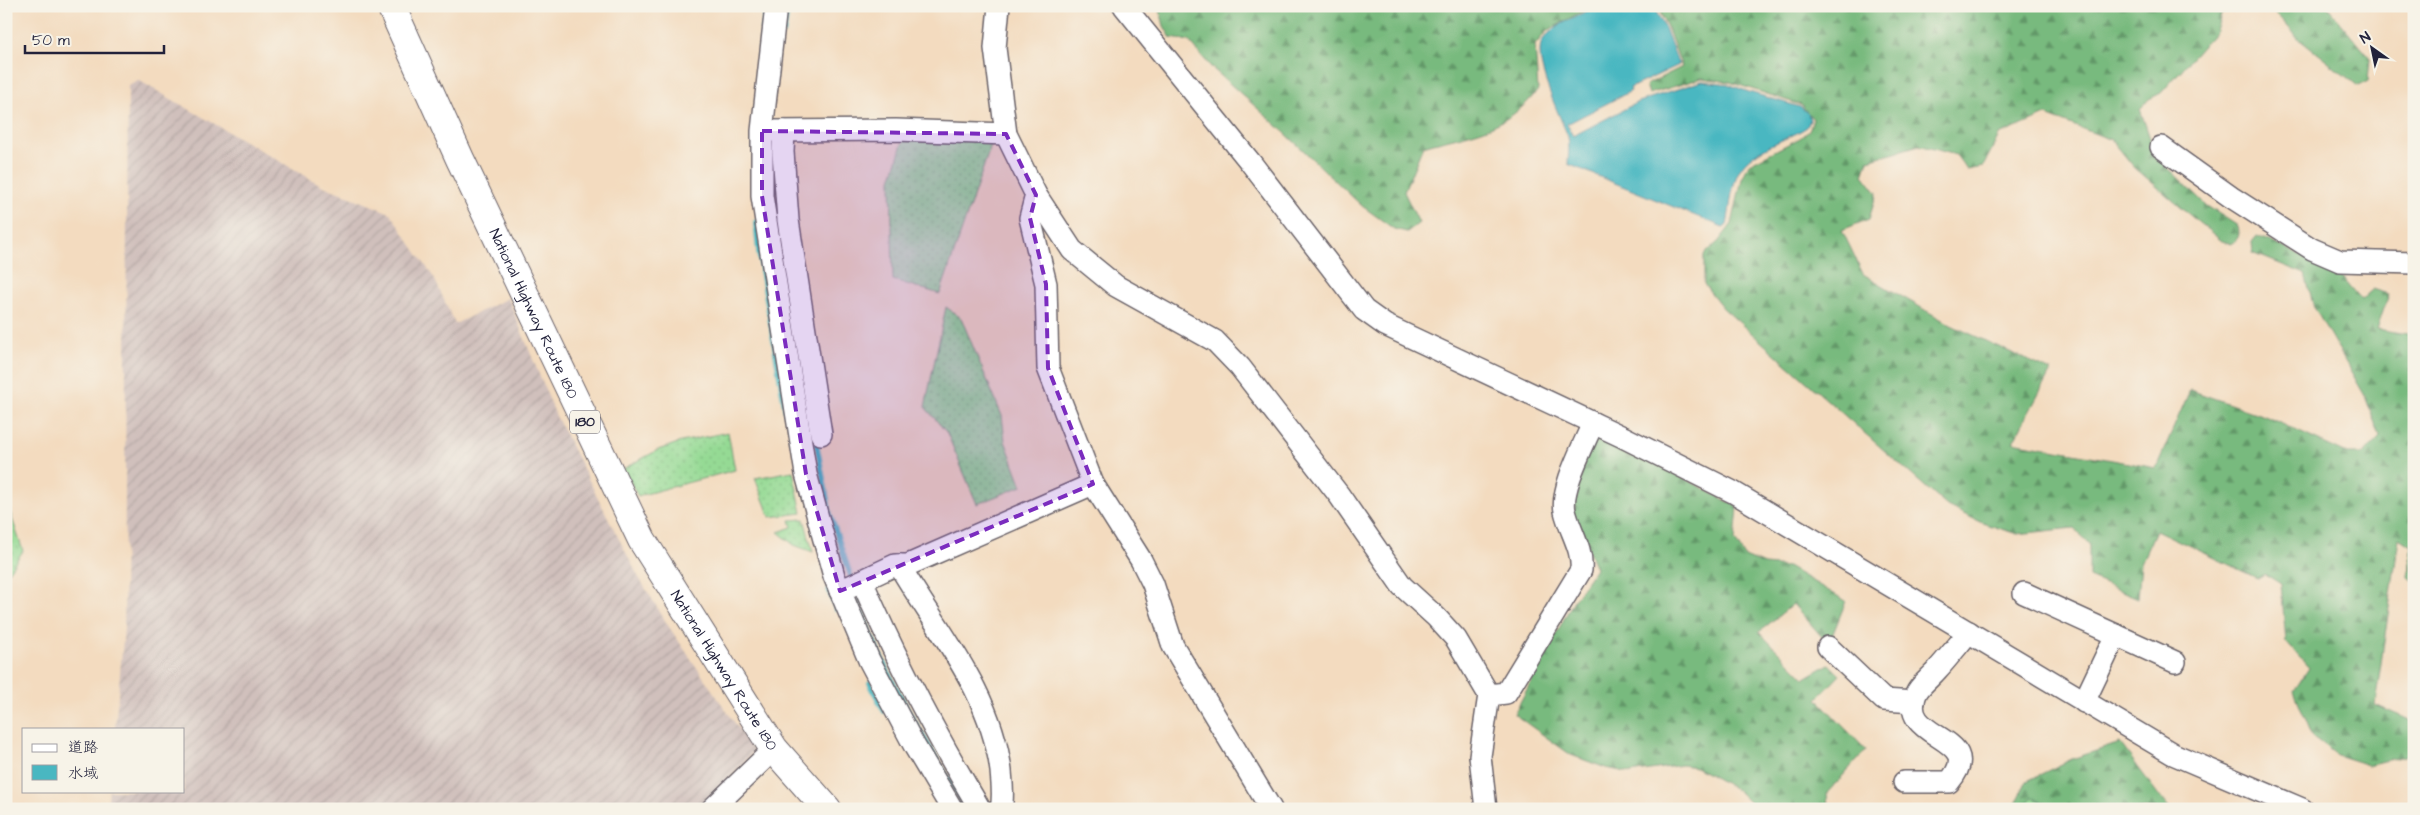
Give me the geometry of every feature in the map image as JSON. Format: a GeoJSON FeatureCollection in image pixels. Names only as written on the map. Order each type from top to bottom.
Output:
{"type":"FeatureCollection","features":[{"type":"Feature","properties":{"kind":"highway","name":"National Highway Route 180"},"geometry":{"type":"LineString","coordinates":[[391,6],[511,267],[642,540],[774,749],[827,809]]}},
{"type":"Feature","properties":{"kind":"street"},"geometry":{"type":"LineString","coordinates":[[776,6],[773,131],[762,196],[790,386],[806,474],[817,518],[852,586],[889,644],[934,731],[980,809]]}},
{"type":"Feature","properties":{"kind":"street"},"geometry":{"type":"LineString","coordinates":[[999,6],[995,48],[1006,134],[1036,195],[1072,250],[1116,286],[1215,341],[1240,368],[1339,495],[1402,586],[1436,617],[1456,639],[1489,695],[1480,756],[1486,809]]}},
{"type":"Feature","properties":{"kind":"street"},"geometry":{"type":"LineString","coordinates":[[1124,6],[1251,163],[1364,310],[1385,325],[1593,423],[1733,492],[2172,754],[2302,809]]}},
{"type":"Feature","properties":{"kind":"street"},"geometry":{"type":"LineString","coordinates":[[773,131],[896,130],[1006,134]]}},
{"type":"Feature","properties":{"kind":"street"},"geometry":{"type":"LineString","coordinates":[[773,131],[783,152],[788,220],[822,434]]}},
{"type":"Feature","properties":{"kind":"street"},"geometry":{"type":"LineString","coordinates":[[2161,147],[2312,249],[2340,262],[2414,263]]}},
{"type":"Feature","properties":{"kind":"street"},"geometry":{"type":"LineString","coordinates":[[1036,195],[1030,218],[1046,284],[1048,368],[1092,484],[1141,560],[1153,584],[1173,646],[1271,809]]}},
{"type":"Feature","properties":{"kind":"street"},"geometry":{"type":"LineString","coordinates":[[1489,695],[1506,693],[1581,570],[1582,558],[1565,509],[1568,485],[1593,423]]}},
{"type":"Feature","properties":{"kind":"street"},"geometry":{"type":"LineString","coordinates":[[852,586],[899,565],[908,565],[1092,484]]}},
{"type":"Feature","properties":{"kind":"street"},"geometry":{"type":"LineString","coordinates":[[899,565],[973,682],[985,710],[999,754],[1004,796],[1001,809]]}},
{"type":"Feature","properties":{"kind":"street"},"geometry":{"type":"LineString","coordinates":[[852,586],[869,660],[952,809]]}},
{"type":"Feature","properties":{"kind":"street"},"geometry":{"type":"LineString","coordinates":[[2024,593],[2175,662]]}},
{"type":"Feature","properties":{"kind":"street"},"geometry":{"type":"LineString","coordinates":[[1904,782],[1949,782],[1956,774],[1959,760],[1955,748],[1916,721],[1912,711],[1916,693],[1969,632]]}},
{"type":"Feature","properties":{"kind":"street"},"geometry":{"type":"LineString","coordinates":[[2084,702],[2116,635]]}},
{"type":"Feature","properties":{"kind":"street"},"geometry":{"type":"LineString","coordinates":[[1828,648],[1884,700],[1914,702]]}},
{"type":"Feature","properties":{"kind":"street"},"geometry":{"type":"LineString","coordinates":[[712,809],[774,749]]}},
{"type":"Feature","properties":{"kind":"highlighted area"},"geometry":{"type":"Polygon","coordinates":[[[762,131],[1006,134],[1036,195],[1030,218],[1046,284],[1048,368],[1093,484],[840,591],[806,474],[762,196],[762,131]]]}},
{"type":"Feature","properties":{"kind":"shaded area"},"geometry":{"type":"Polygon","coordinates":[[[138,80],[321,185],[390,213],[434,278],[455,324],[508,298],[556,416],[638,576],[669,627],[754,751],[703,807],[704,809],[107,809],[109,792],[185,792],[185,728],[115,728],[124,629],[128,85],[138,80]]]}},
{"type":"Feature","properties":{"kind":"green space"},"geometry":{"type":"Polygon","coordinates":[[[1163,6],[1592,6],[1547,31],[1535,45],[1538,90],[1526,104],[1500,122],[1486,128],[1423,146],[1404,192],[1419,223],[1407,232],[1394,229],[1362,206],[1284,132],[1211,67],[1189,41],[1171,38],[1164,26],[1160,10],[1163,6]]]}},
{"type":"Feature","properties":{"kind":"green space"},"geometry":{"type":"Polygon","coordinates":[[[1657,6],[2224,6],[2216,31],[2161,93],[2149,99],[2140,109],[2156,156],[2207,206],[2238,226],[2238,236],[2232,244],[2222,241],[2134,167],[2112,140],[2046,115],[1999,135],[1983,167],[1967,170],[1956,155],[1919,145],[1868,160],[1863,175],[1877,193],[1869,219],[1842,230],[1863,274],[1951,325],[2051,371],[2013,442],[2156,468],[2190,390],[2267,417],[2347,454],[2364,454],[2380,437],[2365,396],[2314,307],[2305,274],[2253,253],[2252,242],[2257,236],[2336,270],[2361,300],[2373,289],[2389,294],[2377,329],[2414,335],[2414,581],[2409,577],[2411,546],[2399,538],[2375,705],[2414,722],[2414,756],[2408,755],[2368,765],[2337,755],[2313,737],[2294,691],[2309,668],[2286,642],[2281,584],[2265,574],[2257,578],[2156,530],[2141,563],[2138,598],[2089,577],[2089,544],[2074,528],[2017,534],[1980,522],[1947,506],[1723,308],[1704,284],[1704,255],[1719,241],[1732,224],[1742,179],[1749,164],[1800,138],[1810,129],[1813,119],[1801,105],[1730,82],[1702,78],[1649,94],[1646,85],[1682,67],[1657,6]]]}},
{"type":"Feature","properties":{"kind":"green space"},"geometry":{"type":"Polygon","coordinates":[[[2269,6],[2327,6],[2370,58],[2368,81],[2358,86],[2300,40],[2269,6]]]}},
{"type":"Feature","properties":{"kind":"green space"},"geometry":{"type":"Polygon","coordinates":[[[905,134],[993,139],[940,294],[893,280],[891,180],[905,134]]]}},
{"type":"Feature","properties":{"kind":"green space"},"geometry":{"type":"Polygon","coordinates":[[[946,307],[961,318],[1002,416],[1005,441],[1022,486],[977,504],[947,433],[925,407],[946,307]]]}},
{"type":"Feature","properties":{"kind":"green space"},"geometry":{"type":"Polygon","coordinates":[[[728,432],[735,470],[638,496],[623,469],[658,450],[681,442],[728,432]]]}},
{"type":"Feature","properties":{"kind":"green space"},"geometry":{"type":"Polygon","coordinates":[[[1595,439],[1615,441],[1738,507],[1735,540],[1745,557],[1764,565],[1788,567],[1846,601],[1832,636],[1823,638],[1793,604],[1759,632],[1805,678],[1829,664],[1840,675],[1817,699],[1866,750],[1827,793],[1828,809],[1756,809],[1737,790],[1696,767],[1682,765],[1631,773],[1606,768],[1571,755],[1514,714],[1574,600],[1596,568],[1573,514],[1586,454],[1595,439]]]}},
{"type":"Feature","properties":{"kind":"green space"},"geometry":{"type":"Polygon","coordinates":[[[793,471],[802,513],[770,517],[755,478],[793,471]]]}},
{"type":"Feature","properties":{"kind":"green space"},"geometry":{"type":"Polygon","coordinates":[[[6,500],[23,551],[6,575],[6,500]]]}},
{"type":"Feature","properties":{"kind":"green space"},"geometry":{"type":"Polygon","coordinates":[[[804,519],[813,552],[794,545],[778,532],[792,527],[790,520],[804,519]]]}},
{"type":"Feature","properties":{"kind":"green space"},"geometry":{"type":"Polygon","coordinates":[[[2120,743],[2169,809],[2056,809],[2032,798],[2023,809],[2011,809],[2015,806],[2027,781],[2072,759],[2120,743]]]}},
{"type":"Feature","properties":{"kind":"green space"},"geometry":{"type":"Polygon","coordinates":[[[2032,797],[2056,809],[2023,809],[2032,797]]]}},
{"type":"Feature","properties":{"kind":"water"},"geometry":{"type":"Polygon","coordinates":[[[1597,6],[1653,6],[1665,28],[1679,65],[1630,88],[1631,91],[1567,124],[1573,136],[1638,102],[1702,81],[1728,84],[1800,107],[1808,113],[1810,120],[1807,127],[1768,146],[1750,158],[1743,166],[1737,175],[1733,187],[1727,225],[1723,227],[1568,164],[1568,137],[1543,72],[1540,47],[1544,38],[1555,28],[1597,6]]]}},
{"type":"Feature","properties":{"kind":"waterway"},"geometry":{"type":"LineString","coordinates":[[784,31],[788,6]]}},
{"type":"Feature","properties":{"kind":"waterway"},"geometry":{"type":"LineString","coordinates":[[759,69],[765,13]]}},
{"type":"Feature","properties":{"kind":"waterway"},"geometry":{"type":"LineString","coordinates":[[756,222],[759,253],[786,413]]}},
{"type":"Feature","properties":{"kind":"waterway"},"geometry":{"type":"LineString","coordinates":[[815,437],[830,514],[852,580]]}},
{"type":"Feature","properties":{"kind":"waterway"},"geometry":{"type":"LineString","coordinates":[[854,589],[864,618],[889,675],[919,730],[967,809]]}},
{"type":"Feature","properties":{"kind":"waterway"},"geometry":{"type":"LineString","coordinates":[[829,590],[836,609]]}},
{"type":"Feature","properties":{"kind":"waterway"},"geometry":{"type":"LineString","coordinates":[[870,683],[884,711]]}}]}
